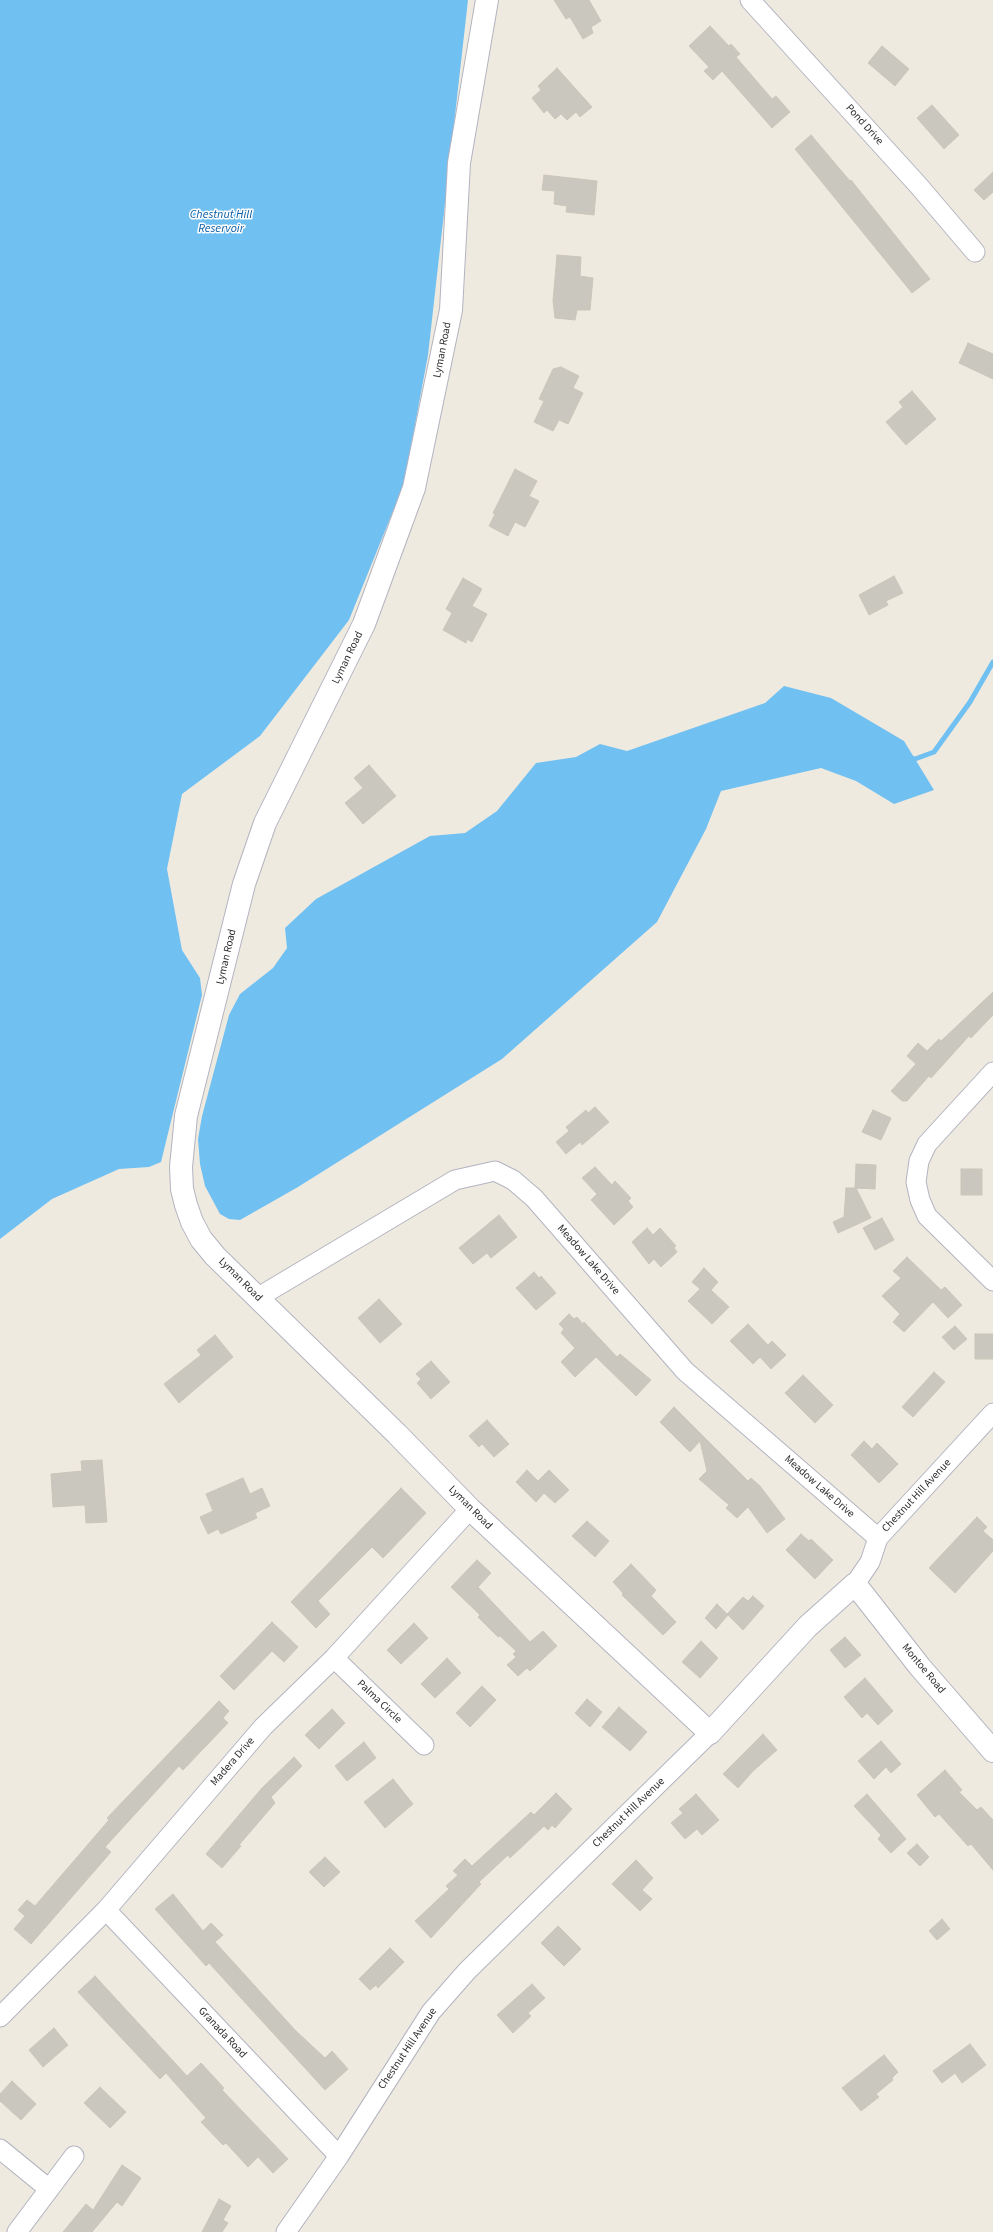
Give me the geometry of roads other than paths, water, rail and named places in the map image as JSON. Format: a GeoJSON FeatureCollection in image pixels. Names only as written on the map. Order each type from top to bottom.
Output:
{"type":"FeatureCollection","features":[{"type":"Feature","properties":{"kind":"street","name":"Lyman Road"},"geometry":{"type":"LineString","coordinates":[[487,0],[459,163],[451,310],[414,488],[364,624],[268,817],[254,853],[244,884],[186,1116],[181,1166],[182,1189],[192,1222],[202,1239],[215,1256],[397,1434],[470,1509],[710,1733]]}},
{"type":"Feature","properties":{"kind":"street","name":"Pond Drive"},"geometry":{"type":"LineString","coordinates":[[750,0],[918,184],[975,252]]}},
{"type":"Feature","properties":{"kind":"street"},"geometry":{"type":"LineString","coordinates":[[993,1072],[927,1144],[919,1161],[916,1182],[920,1200],[927,1216],[993,1281]]}},
{"type":"Feature","properties":{"kind":"street","name":"Meadow Lake Drive"},"geometry":{"type":"LineString","coordinates":[[257,1298],[455,1180],[495,1171],[513,1180],[534,1198],[685,1370],[878,1538]]}},
{"type":"Feature","properties":{"kind":"street","name":"Chestnut Hill Avenue"},"geometry":{"type":"LineString","coordinates":[[286,2232],[339,2156],[431,2012],[468,1971],[710,1733],[808,1626],[855,1584],[870,1562],[878,1538],[993,1413]]}},
{"type":"Feature","properties":{"kind":"street","name":"Madera Drive"},"geometry":{"type":"LineString","coordinates":[[0,2017],[106,1910],[263,1728],[334,1658],[470,1509]]}},
{"type":"Feature","properties":{"kind":"street","name":"Montoe Road"},"geometry":{"type":"LineString","coordinates":[[855,1584],[920,1667],[993,1751]]}},
{"type":"Feature","properties":{"kind":"street","name":"Palma Circle"},"geometry":{"type":"LineString","coordinates":[[334,1658],[424,1745]]}},
{"type":"Feature","properties":{"kind":"street","name":"Granada Road"},"geometry":{"type":"LineString","coordinates":[[106,1910],[339,2156]]}},
{"type":"Feature","properties":{"kind":"street"},"geometry":{"type":"LineString","coordinates":[[0,2149],[49,2189]]}},
{"type":"Feature","properties":{"kind":"street"},"geometry":{"type":"LineString","coordinates":[[17,2232],[74,2156]]}},
{"type":"Feature","properties":{"kind":"water","name":"Chestnut Hill Reservoir"},"geometry":{"type":"Polygon","coordinates":[[[0,0],[468,0],[428,355],[404,484],[349,620],[260,736],[182,794],[167,869],[182,950],[200,978],[202,995],[161,1162],[149,1167],[119,1169],[52,1199],[0,1239],[0,0]]]}},
{"type":"Feature","properties":{"kind":"water"},"geometry":{"type":"Polygon","coordinates":[[[784,686],[831,698],[904,741],[934,790],[894,804],[856,781],[821,768],[721,791],[706,829],[657,922],[502,1059],[298,1187],[240,1220],[229,1219],[220,1214],[205,1186],[200,1164],[198,1139],[202,1116],[229,1015],[240,994],[273,968],[287,948],[285,928],[316,899],[430,836],[465,833],[497,811],[536,763],[576,757],[600,744],[627,751],[765,703],[784,686]]]}},
{"type":"Feature","properties":{"kind":"waterway"},"geometry":{"type":"LineString","coordinates":[[909,757],[915,759],[934,752],[970,702],[993,662]]}}]}
